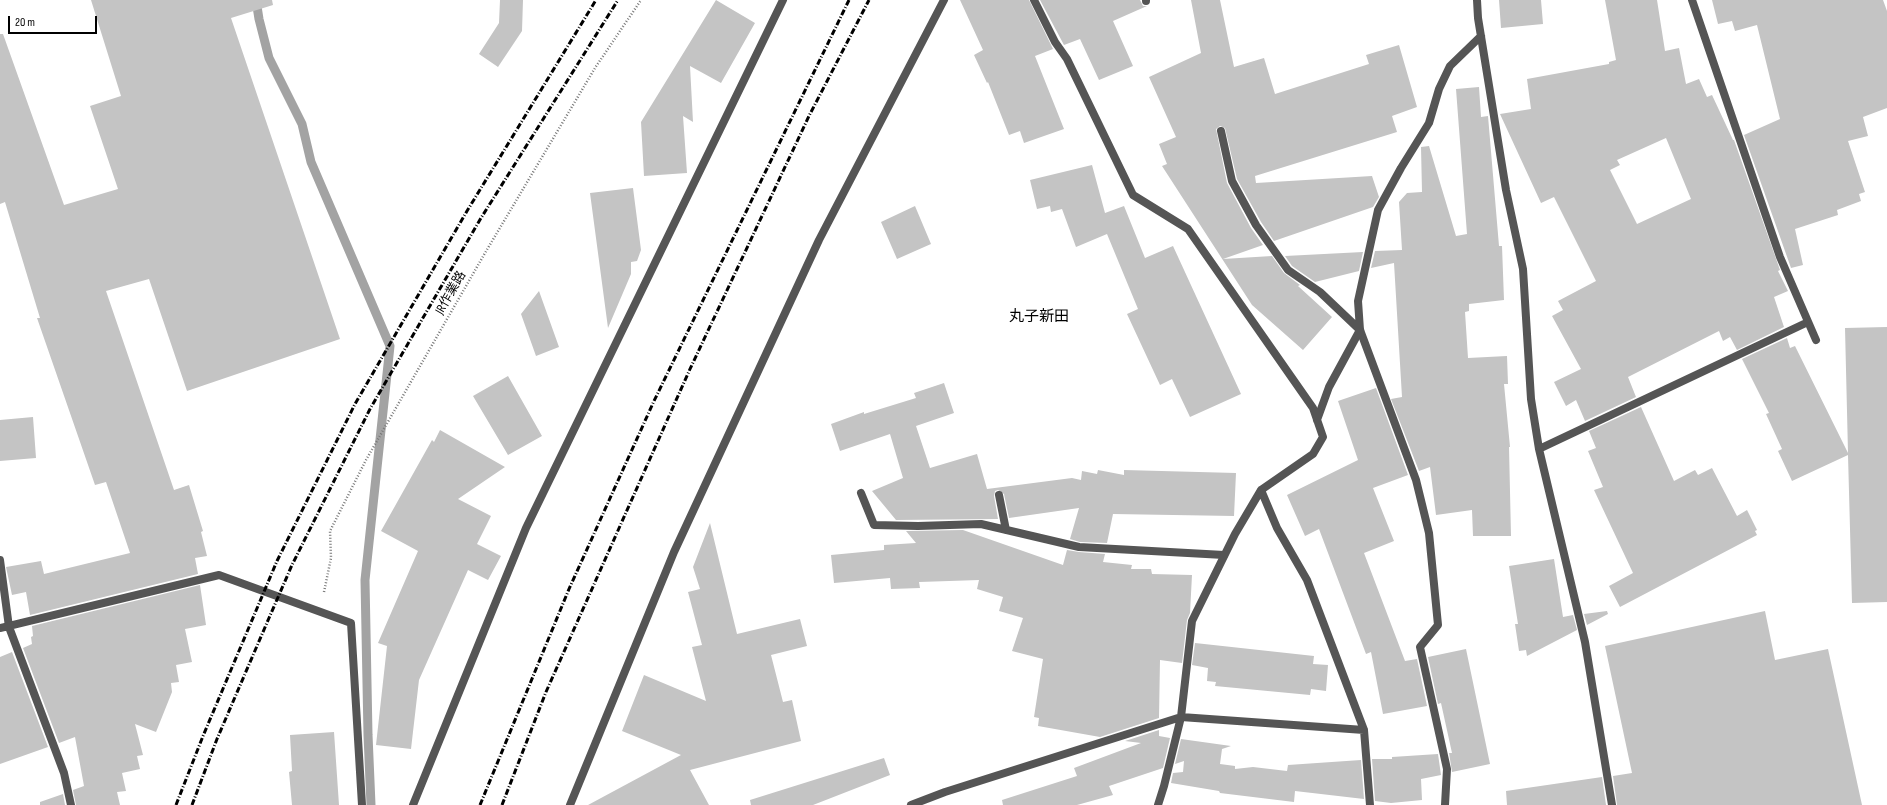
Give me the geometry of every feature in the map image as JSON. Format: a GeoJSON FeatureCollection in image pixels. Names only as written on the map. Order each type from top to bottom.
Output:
{"type":"FeatureCollection","features":[{"type":"Feature","properties":{"kind":"street"},"geometry":{"type":"LineString","coordinates":[[413,805],[526,528],[783,0]]}},
{"type":"Feature","properties":{"kind":"street"},"geometry":{"type":"LineString","coordinates":[[570,805],[677,545],[819,240],[944,0]]}},
{"type":"Feature","properties":{"kind":"street"},"geometry":{"type":"LineString","coordinates":[[1034,0],[1055,42],[1067,59],[1133,195],[1188,229],[1313,408],[1323,437],[1313,454],[1261,490],[1224,555],[1192,621],[1181,717],[1158,805]]}},
{"type":"Feature","properties":{"kind":"street"},"geometry":{"type":"LineString","coordinates":[[1477,0],[1481,36],[1506,190],[1523,269],[1531,399],[1539,449],[1585,642],[1612,805]]}},
{"type":"Feature","properties":{"kind":"street"},"geometry":{"type":"LineString","coordinates":[[1692,0],[1780,257],[1816,340]]}},
{"type":"Feature","properties":{"kind":"street"},"geometry":{"type":"LineString","coordinates":[[1444,805],[1447,769],[1420,647],[1438,625],[1429,533],[1416,480],[1360,330],[1358,301],[1378,210],[1401,168],[1429,123],[1439,89],[1450,66],[1481,36]]}},
{"type":"Feature","properties":{"kind":"street"},"geometry":{"type":"LineString","coordinates":[[1221,131],[1232,181],[1256,225],[1288,270],[1320,292],[1360,330]]}},
{"type":"Feature","properties":{"kind":"street"},"geometry":{"type":"LineString","coordinates":[[1539,449],[1808,322]]}},
{"type":"Feature","properties":{"kind":"street"},"geometry":{"type":"LineString","coordinates":[[1317,420],[1329,387],[1360,330]]}},
{"type":"Feature","properties":{"kind":"street"},"geometry":{"type":"LineString","coordinates":[[1261,490],[1277,528],[1307,580],[1364,730],[1370,805]]}},
{"type":"Feature","properties":{"kind":"street"},"geometry":{"type":"LineString","coordinates":[[862,493],[874,525],[918,526],[981,524],[1079,547],[1224,555]]}},
{"type":"Feature","properties":{"kind":"street"},"geometry":{"type":"LineString","coordinates":[[999,495],[1006,530]]}},
{"type":"Feature","properties":{"kind":"street"},"geometry":{"type":"LineString","coordinates":[[0,560],[9,626],[64,772],[71,805]]}},
{"type":"Feature","properties":{"kind":"street"},"geometry":{"type":"LineString","coordinates":[[0,628],[218,575],[351,623],[362,805]]}},
{"type":"Feature","properties":{"kind":"street"},"geometry":{"type":"LineString","coordinates":[[911,805],[945,792],[1181,717],[1364,730]]}},
{"type":"Feature","properties":{"kind":"path","name":"JR作業路"},"geometry":{"type":"LineString","coordinates":[[320,612],[332,558],[330,531],[366,460],[485,253],[595,68],[641,0]]}},
{"type":"Feature","properties":{"kind":"building"},"geometry":{"type":"Polygon","coordinates":[[[91,0],[272,0],[273,5],[231,18],[340,339],[187,391],[149,279],[106,291],[174,490],[189,485],[203,531],[201,532],[207,556],[195,558],[198,574],[30,615],[26,592],[12,595],[6,567],[41,561],[44,574],[130,553],[106,482],[95,485],[37,318],[40,318],[5,202],[0,204],[0,34],[3,34],[64,205],[118,189],[90,106],[121,96],[91,0]]]}},
{"type":"Feature","properties":{"kind":"building"},"geometry":{"type":"Polygon","coordinates":[[[500,0],[523,0],[522,31],[498,67],[479,54],[499,23],[500,0]]]}},
{"type":"Feature","properties":{"kind":"building"},"geometry":{"type":"Polygon","coordinates":[[[716,0],[755,23],[721,83],[690,66],[693,122],[683,116],[687,173],[644,176],[641,122],[716,0]]]}},
{"type":"Feature","properties":{"kind":"building"},"geometry":{"type":"Polygon","coordinates":[[[960,0],[1029,0],[1053,49],[1035,56],[1064,129],[1024,143],[1020,131],[1009,135],[988,82],[987,83],[974,55],[983,50],[960,0]]]}},
{"type":"Feature","properties":{"kind":"building"},"geometry":{"type":"Polygon","coordinates":[[[1040,0],[1140,0],[1143,6],[1147,6],[1113,21],[1133,66],[1099,80],[1080,39],[1064,45],[1040,0]]]}},
{"type":"Feature","properties":{"kind":"building"},"geometry":{"type":"Polygon","coordinates":[[[1191,0],[1220,0],[1234,67],[1264,58],[1275,94],[1369,64],[1366,55],[1399,45],[1417,107],[1392,116],[1397,132],[1255,176],[1256,183],[1372,176],[1379,197],[1373,207],[1274,241],[1261,222],[1237,179],[1225,128],[1220,126],[1216,129],[1227,183],[1251,228],[1263,245],[1223,259],[1272,256],[1284,273],[1300,285],[1298,286],[1332,317],[1303,350],[1252,305],[1162,166],[1167,164],[1159,144],[1176,137],[1149,77],[1201,53],[1191,0]]]}},
{"type":"Feature","properties":{"kind":"building"},"geometry":{"type":"Polygon","coordinates":[[[1499,0],[1541,0],[1543,24],[1501,28],[1499,0]]]}},
{"type":"Feature","properties":{"kind":"building"},"geometry":{"type":"Polygon","coordinates":[[[1605,0],[1657,0],[1665,51],[1679,48],[1686,84],[1699,79],[1707,97],[1712,95],[1734,140],[1780,270],[1778,271],[1788,291],[1774,297],[1784,327],[1737,350],[1730,337],[1723,341],[1719,331],[1628,377],[1636,397],[1585,421],[1576,400],[1566,406],[1554,382],[1581,369],[1552,316],[1563,310],[1558,301],[1596,281],[1554,197],[1541,203],[1500,114],[1531,109],[1527,79],[1609,64],[1609,62],[1616,60],[1605,0]],[[1666,138],[1617,160],[1620,165],[1610,170],[1637,224],[1691,199],[1666,138]]]}},
{"type":"Feature","properties":{"kind":"building"},"geometry":{"type":"Polygon","coordinates":[[[1712,0],[1883,0],[1887,11],[1887,108],[1863,117],[1868,136],[1848,141],[1865,192],[1859,194],[1861,201],[1837,210],[1838,215],[1795,229],[1803,265],[1791,268],[1744,135],[1780,119],[1757,25],[1735,31],[1732,21],[1718,24],[1712,0]]]}},
{"type":"Feature","properties":{"kind":"building"},"geometry":{"type":"Polygon","coordinates":[[[1479,87],[1481,117],[1488,116],[1499,246],[1502,246],[1504,300],[1469,304],[1469,311],[1465,312],[1468,358],[1507,356],[1508,384],[1504,384],[1510,447],[1511,536],[1473,536],[1472,510],[1436,515],[1430,467],[1419,471],[1391,399],[1402,397],[1394,263],[1371,268],[1375,251],[1402,250],[1399,202],[1407,193],[1422,192],[1421,147],[1429,146],[1456,236],[1467,234],[1456,89],[1479,87]]]}},
{"type":"Feature","properties":{"kind":"building"},"geometry":{"type":"Polygon","coordinates":[[[1092,165],[1105,213],[1124,206],[1145,258],[1173,246],[1241,394],[1190,417],[1172,379],[1160,385],[1127,314],[1138,309],[1107,234],[1076,247],[1062,209],[1051,212],[1050,206],[1037,209],[1030,180],[1092,165]]]}},
{"type":"Feature","properties":{"kind":"building"},"geometry":{"type":"Polygon","coordinates":[[[633,188],[641,250],[637,261],[631,262],[631,274],[608,328],[590,193],[633,188]]]}},
{"type":"Feature","properties":{"kind":"building"},"geometry":{"type":"Polygon","coordinates":[[[915,206],[931,244],[897,259],[881,222],[915,206]]]}},
{"type":"Feature","properties":{"kind":"building"},"geometry":{"type":"Polygon","coordinates":[[[1363,252],[1359,271],[1315,282],[1292,266],[1285,256],[1363,252]]]}},
{"type":"Feature","properties":{"kind":"building"},"geometry":{"type":"Polygon","coordinates":[[[539,291],[559,347],[536,356],[521,314],[539,291]]]}},
{"type":"Feature","properties":{"kind":"building"},"geometry":{"type":"Polygon","coordinates":[[[1887,327],[1887,602],[1852,603],[1848,455],[1792,481],[1778,451],[1782,449],[1766,414],[1769,413],[1742,359],[1787,338],[1790,348],[1795,346],[1848,453],[1845,328],[1887,327]]]}},
{"type":"Feature","properties":{"kind":"building"},"geometry":{"type":"Polygon","coordinates":[[[508,376],[542,436],[508,455],[473,396],[508,376]]]}},
{"type":"Feature","properties":{"kind":"building"},"geometry":{"type":"Polygon","coordinates":[[[944,383],[954,413],[916,426],[930,468],[977,454],[987,489],[1072,478],[1081,480],[1082,471],[1097,474],[1098,470],[1124,475],[1124,470],[1236,473],[1234,516],[1113,514],[1107,543],[1080,542],[1070,539],[1079,508],[1009,518],[1004,494],[998,490],[995,491],[994,496],[998,519],[896,520],[872,491],[903,478],[890,434],[840,451],[831,424],[864,412],[864,414],[916,398],[914,393],[944,383]]]}},
{"type":"Feature","properties":{"kind":"building"},"geometry":{"type":"Polygon","coordinates":[[[1376,388],[1408,475],[1373,488],[1394,541],[1364,553],[1405,661],[1417,659],[1427,706],[1383,714],[1371,652],[1366,654],[1319,529],[1305,536],[1287,495],[1358,460],[1338,401],[1376,388]]]}},
{"type":"Feature","properties":{"kind":"building"},"geometry":{"type":"Polygon","coordinates":[[[1641,407],[1674,481],[1695,470],[1698,475],[1712,468],[1737,516],[1747,510],[1757,530],[1755,531],[1757,535],[1620,607],[1609,586],[1633,573],[1594,490],[1603,487],[1588,451],[1596,448],[1589,431],[1641,407]]]}},
{"type":"Feature","properties":{"kind":"building"},"geometry":{"type":"Polygon","coordinates":[[[33,417],[36,458],[0,461],[0,420],[33,417]]]}},
{"type":"Feature","properties":{"kind":"building"},"geometry":{"type":"Polygon","coordinates":[[[440,430],[505,467],[458,499],[491,516],[477,544],[501,556],[488,580],[468,570],[419,680],[411,749],[376,745],[387,646],[378,643],[418,551],[381,531],[432,440],[434,442],[440,430]]]}},
{"type":"Feature","properties":{"kind":"building"},"geometry":{"type":"Polygon","coordinates":[[[710,523],[737,634],[800,619],[807,646],[771,655],[783,702],[792,700],[801,741],[690,770],[709,805],[588,805],[681,755],[622,731],[644,675],[706,701],[692,647],[702,645],[688,592],[700,589],[693,567],[710,523]]]}},
{"type":"Feature","properties":{"kind":"building"},"geometry":{"type":"Polygon","coordinates":[[[963,530],[1063,565],[1067,550],[1105,554],[1103,562],[1132,565],[1131,569],[1151,569],[1152,574],[1192,575],[1190,613],[1187,620],[1182,663],[1160,660],[1159,718],[1100,737],[1038,726],[1039,718],[1034,717],[1043,659],[1012,651],[1023,618],[999,611],[1003,597],[977,589],[979,580],[919,582],[920,588],[891,589],[890,578],[834,583],[831,555],[884,550],[884,545],[916,543],[906,531],[963,530]]]}},
{"type":"Feature","properties":{"kind":"building"},"geometry":{"type":"Polygon","coordinates":[[[1554,559],[1563,617],[1573,615],[1577,630],[1527,656],[1526,650],[1519,651],[1515,624],[1518,624],[1509,566],[1554,559]]]}},
{"type":"Feature","properties":{"kind":"building"},"geometry":{"type":"Polygon","coordinates":[[[200,585],[206,625],[185,629],[192,662],[176,665],[179,682],[171,683],[172,692],[156,732],[135,724],[143,755],[137,756],[140,769],[122,773],[126,791],[117,792],[120,805],[76,805],[73,790],[84,786],[75,737],[59,743],[23,648],[32,644],[32,626],[200,585]]]}},
{"type":"Feature","properties":{"kind":"building"},"geometry":{"type":"Polygon","coordinates":[[[1607,611],[1608,614],[1587,625],[1584,614],[1607,611]]]}},
{"type":"Feature","properties":{"kind":"building"},"geometry":{"type":"Polygon","coordinates":[[[1765,611],[1775,660],[1828,649],[1862,805],[1617,805],[1613,776],[1632,773],[1605,646],[1765,611]]]}},
{"type":"Feature","properties":{"kind":"building"},"geometry":{"type":"Polygon","coordinates":[[[1195,643],[1314,656],[1313,664],[1328,665],[1326,691],[1311,689],[1310,695],[1215,686],[1216,682],[1207,681],[1208,668],[1192,665],[1195,643]]]}},
{"type":"Feature","properties":{"kind":"building"},"geometry":{"type":"Polygon","coordinates":[[[1466,649],[1490,764],[1452,772],[1449,753],[1452,753],[1441,703],[1438,704],[1428,657],[1466,649]]]}},
{"type":"Feature","properties":{"kind":"building"},"geometry":{"type":"Polygon","coordinates":[[[12,652],[48,747],[0,764],[0,657],[12,652]]]}},
{"type":"Feature","properties":{"kind":"building"},"geometry":{"type":"Polygon","coordinates":[[[1159,730],[1159,736],[1170,738],[1163,768],[1109,786],[1113,795],[1077,805],[1003,805],[1002,800],[1077,776],[1074,768],[1141,743],[1125,741],[1159,730]]]}},
{"type":"Feature","properties":{"kind":"building"},"geometry":{"type":"Polygon","coordinates":[[[334,732],[339,805],[292,805],[289,772],[292,771],[290,735],[334,732]]]}},
{"type":"Feature","properties":{"kind":"building"},"geometry":{"type":"Polygon","coordinates":[[[1181,739],[1231,746],[1222,749],[1220,764],[1235,766],[1235,769],[1253,767],[1287,771],[1288,765],[1361,760],[1364,799],[1295,791],[1294,802],[1220,793],[1219,791],[1171,783],[1173,773],[1183,772],[1184,761],[1175,764],[1181,739]]]}},
{"type":"Feature","properties":{"kind":"building"},"geometry":{"type":"Polygon","coordinates":[[[1438,754],[1441,775],[1421,779],[1422,800],[1391,803],[1375,801],[1372,759],[1392,759],[1392,757],[1438,754]]]}},
{"type":"Feature","properties":{"kind":"building"},"geometry":{"type":"Polygon","coordinates":[[[884,758],[890,775],[813,805],[751,805],[750,800],[884,758]]]}},
{"type":"Feature","properties":{"kind":"building"},"geometry":{"type":"Polygon","coordinates":[[[1602,777],[1606,805],[1507,805],[1506,791],[1602,777]]]}},
{"type":"Feature","properties":{"kind":"building"},"geometry":{"type":"Polygon","coordinates":[[[63,794],[65,805],[40,805],[40,802],[63,794]]]}},
{"type":"Feature","properties":{"kind":"waterway"},"geometry":{"type":"LineString","coordinates":[[256,0],[259,19],[269,58],[302,124],[311,162],[390,346],[365,580],[371,805]]}},
{"type":"Feature","properties":{"kind":"railway"},"geometry":{"type":"LineString","coordinates":[[176,805],[203,736],[277,561],[355,404],[467,211],[596,0]]}},
{"type":"Feature","properties":{"kind":"railway"},"geometry":{"type":"LineString","coordinates":[[192,805],[217,739],[292,565],[370,409],[481,218],[618,0]]}},
{"type":"Feature","properties":{"kind":"railway"},"geometry":{"type":"LineString","coordinates":[[480,805],[569,589],[654,401],[849,0]]}},
{"type":"Feature","properties":{"kind":"railway"},"geometry":{"type":"LineString","coordinates":[[502,805],[546,692],[690,369],[809,116],[869,0]]}},
{"type":"Feature","properties":{"kind":"district","name":"丸子新田"},"geometry":{"type":"Point","coordinates":[1039,317]}}]}
